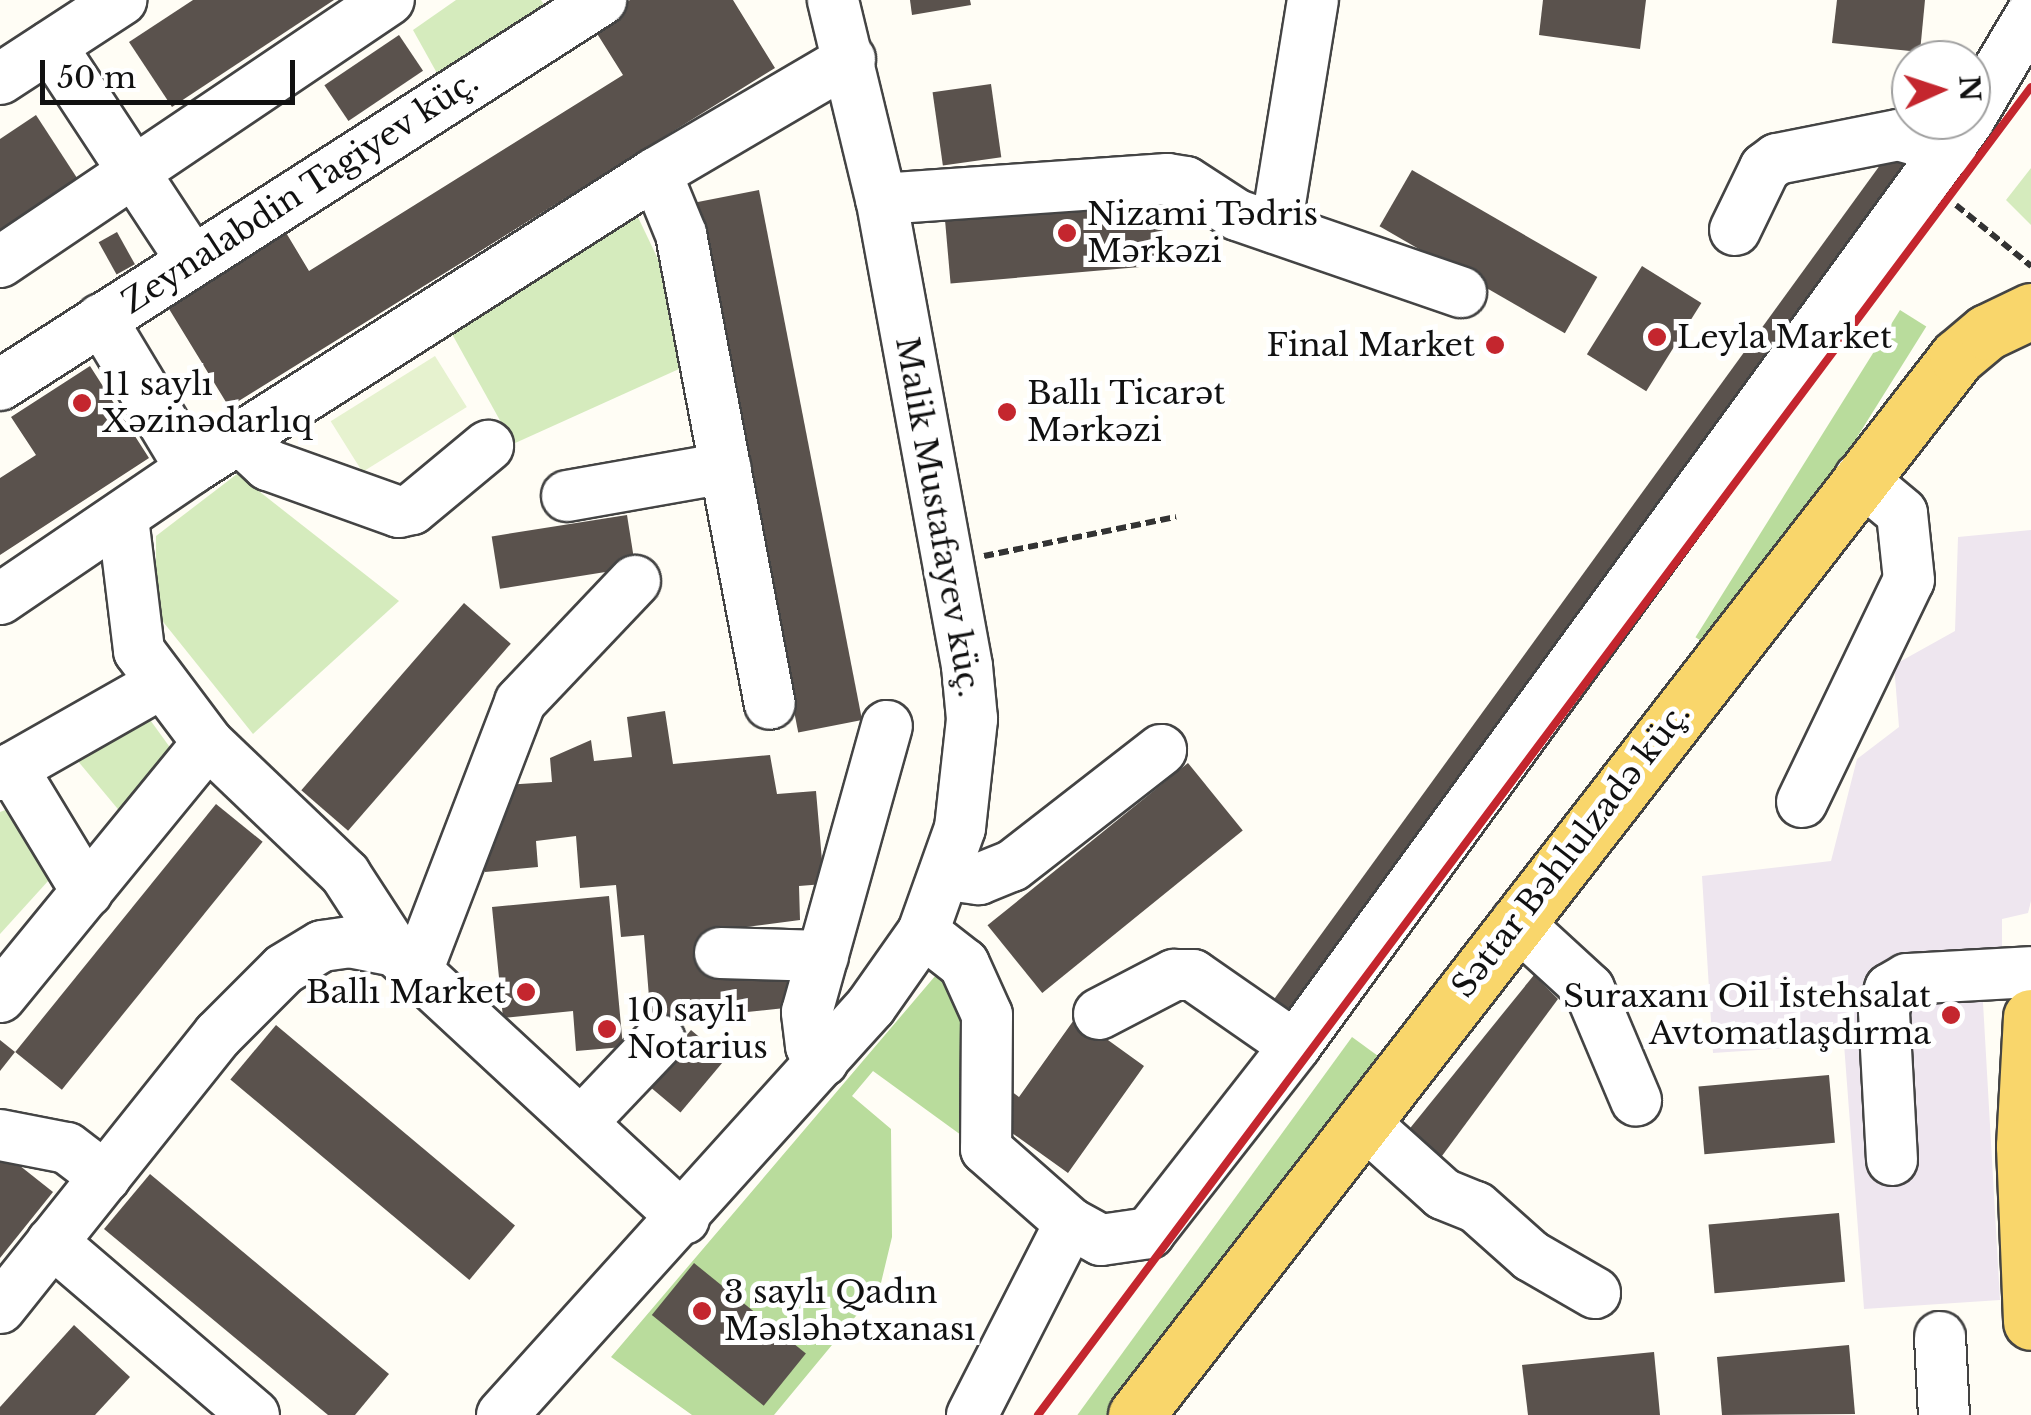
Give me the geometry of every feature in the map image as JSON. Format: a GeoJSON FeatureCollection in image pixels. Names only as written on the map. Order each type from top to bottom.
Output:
{"type":"FeatureCollection","features":[{"type":"Feature","properties":{"kind":"main road","name":"Səttar Bəhlulzadə küç."},"geometry":{"type":"LineString","coordinates":[[1136,1415],[1958,356],[1987,332],[2031,311]]}},
{"type":"Feature","properties":{"kind":"main road"},"geometry":{"type":"LineString","coordinates":[[2031,1017],[2024,1146],[2031,1322]]}},
{"type":"Feature","properties":{"kind":"street"},"geometry":{"type":"LineString","coordinates":[[0,79],[120,0]]}},
{"type":"Feature","properties":{"kind":"street"},"geometry":{"type":"LineString","coordinates":[[0,262],[389,0]]}},
{"type":"Feature","properties":{"kind":"street","name":"Zeynalabdin Tagiyev küç."},"geometry":{"type":"LineString","coordinates":[[0,385],[601,0]]}},
{"type":"Feature","properties":{"kind":"street","name":"Malik Mustafayev küç."},"geometry":{"type":"LineString","coordinates":[[502,1415],[684,1219],[823,1061],[924,932],[949,875],[972,720],[949,563],[881,199],[833,0]]}},
{"type":"Feature","properties":{"kind":"street"},"geometry":{"type":"LineString","coordinates":[[1276,228],[1313,0]]}},
{"type":"Feature","properties":{"kind":"street"},"geometry":{"type":"LineString","coordinates":[[924,932],[964,964],[987,1015],[986,1149],[1070,1223],[1101,1240],[1136,1240],[1149,1234],[1295,1046],[1955,142],[2031,16]]}},
{"type":"Feature","properties":{"kind":"street"},"geometry":{"type":"LineString","coordinates":[[52,46],[192,261]]}},
{"type":"Feature","properties":{"kind":"street"},"geometry":{"type":"LineString","coordinates":[[0,599],[191,469],[656,173],[850,59]]}},
{"type":"Feature","properties":{"kind":"street"},"geometry":{"type":"LineString","coordinates":[[1735,230],[1765,168],[1777,159],[1898,136],[1955,142]]}},
{"type":"Feature","properties":{"kind":"street"},"geometry":{"type":"LineString","coordinates":[[656,173],[681,234],[770,704]]}},
{"type":"Feature","properties":{"kind":"street"},"geometry":{"type":"LineString","coordinates":[[881,199],[1167,178],[1276,228],[1461,292]]}},
{"type":"Feature","properties":{"kind":"street"},"geometry":{"type":"LineString","coordinates":[[102,320],[191,469]]}},
{"type":"Feature","properties":{"kind":"street"},"geometry":{"type":"LineString","coordinates":[[240,438],[268,465],[399,512],[488,446]]}},
{"type":"Feature","properties":{"kind":"street"},"geometry":{"type":"LineString","coordinates":[[567,496],[726,468]]}},
{"type":"Feature","properties":{"kind":"street"},"geometry":{"type":"LineString","coordinates":[[1802,802],[1909,580],[1902,513],[1860,478]]}},
{"type":"Feature","properties":{"kind":"street"},"geometry":{"type":"LineString","coordinates":[[123,518],[132,631],[160,684],[208,742],[345,874],[406,961],[684,1219]]}},
{"type":"Feature","properties":{"kind":"street"},"geometry":{"type":"LineString","coordinates":[[406,961],[520,702],[635,582]]}},
{"type":"Feature","properties":{"kind":"street"},"geometry":{"type":"LineString","coordinates":[[87,892],[6,771],[160,684]]}},
{"type":"Feature","properties":{"kind":"street"},"geometry":{"type":"LineString","coordinates":[[823,1061],[806,1032],[823,956],[887,726]]}},
{"type":"Feature","properties":{"kind":"street"},"geometry":{"type":"LineString","coordinates":[[0,997],[208,742]]}},
{"type":"Feature","properties":{"kind":"street"},"geometry":{"type":"LineString","coordinates":[[949,875],[979,878],[1012,866],[1161,750]]}},
{"type":"Feature","properties":{"kind":"street"},"geometry":{"type":"LineString","coordinates":[[1516,922],[1595,997],[1636,1100]]}},
{"type":"Feature","properties":{"kind":"street"},"geometry":{"type":"LineString","coordinates":[[0,1308],[218,1035],[284,968],[322,946],[349,942],[406,961]]}},
{"type":"Feature","properties":{"kind":"street"},"geometry":{"type":"LineString","coordinates":[[720,952],[823,956]]}},
{"type":"Feature","properties":{"kind":"street"},"geometry":{"type":"LineString","coordinates":[[1892,1160],[1884,1010],[1890,989],[1907,979],[2031,972]]}},
{"type":"Feature","properties":{"kind":"street"},"geometry":{"type":"LineString","coordinates":[[1099,1014],[1174,975],[1193,975],[1295,1046]]}},
{"type":"Feature","properties":{"kind":"street"},"geometry":{"type":"LineString","coordinates":[[582,1122],[660,1040]]}},
{"type":"Feature","properties":{"kind":"street"},"geometry":{"type":"LineString","coordinates":[[1362,1121],[1443,1194],[1476,1207],[1531,1256],[1595,1293]]}},
{"type":"Feature","properties":{"kind":"street"},"geometry":{"type":"LineString","coordinates":[[0,1135],[67,1148],[104,1177]]}},
{"type":"Feature","properties":{"kind":"street"},"geometry":{"type":"LineString","coordinates":[[972,1415],[1070,1223]]}},
{"type":"Feature","properties":{"kind":"street"},"geometry":{"type":"LineString","coordinates":[[52,1242],[251,1414]]}},
{"type":"Feature","properties":{"kind":"street"},"geometry":{"type":"LineString","coordinates":[[1940,1337],[1944,1415]]}},
{"type":"Feature","properties":{"kind":"path"},"geometry":{"type":"LineString","coordinates":[[1955,142],[2031,266]]}},
{"type":"Feature","properties":{"kind":"path"},"geometry":{"type":"LineString","coordinates":[[949,563],[1176,517]]}},
{"type":"Feature","properties":{"kind":"shaded area","name":"Suraxanı Oil İstehsalat Avtomatlaşdırma"},"geometry":{"type":"Polygon","coordinates":[[[2031,530],[2031,901],[2028,913],[2002,919],[2002,947],[1980,950],[2000,1300],[1864,1309],[1844,1044],[1713,1053],[1702,876],[1831,861],[1857,759],[1899,727],[1894,665],[1955,631],[1958,537],[2031,530]]]}},
{"type":"Feature","properties":{"kind":"green space"},"geometry":{"type":"Polygon","coordinates":[[[456,0],[541,0],[546,8],[438,75],[413,30],[456,0]]]}},
{"type":"Feature","properties":{"kind":"green space"},"geometry":{"type":"Polygon","coordinates":[[[2031,168],[2031,225],[2006,200],[2031,168]]]}},
{"type":"Feature","properties":{"kind":"green space"},"geometry":{"type":"Polygon","coordinates":[[[635,211],[669,282],[679,369],[513,444],[452,334],[635,211]]]}},
{"type":"Feature","properties":{"kind":"green space"},"geometry":{"type":"Polygon","coordinates":[[[1900,310],[1926,326],[1722,654],[1695,637],[1900,310]]]}},
{"type":"Feature","properties":{"kind":"green space"},"geometry":{"type":"Polygon","coordinates":[[[435,356],[467,407],[362,472],[331,421],[435,356]]]}},
{"type":"Feature","properties":{"kind":"green space"},"geometry":{"type":"Polygon","coordinates":[[[237,474],[399,601],[253,734],[156,613],[156,536],[237,474]]]}},
{"type":"Feature","properties":{"kind":"green space"},"geometry":{"type":"Polygon","coordinates":[[[148,717],[174,753],[122,814],[77,760],[148,717]]]}},
{"type":"Feature","properties":{"kind":"green space"},"geometry":{"type":"Polygon","coordinates":[[[8,809],[49,880],[0,934],[0,812],[8,809]]]}},
{"type":"Feature","properties":{"kind":"green space"},"geometry":{"type":"Polygon","coordinates":[[[936,975],[955,989],[967,1010],[972,1090],[961,1135],[873,1071],[852,1096],[891,1129],[892,1237],[880,1287],[774,1415],[692,1415],[611,1357],[936,975]]]}},
{"type":"Feature","properties":{"kind":"green space"},"geometry":{"type":"Polygon","coordinates":[[[1352,1037],[1384,1060],[1126,1415],[1077,1415],[1352,1037]]]}},
{"type":"Feature","properties":{"kind":"building"},"geometry":{"type":"Polygon","coordinates":[[[193,0],[334,0],[172,107],[129,42],[193,0]]]}},
{"type":"Feature","properties":{"kind":"building"},"geometry":{"type":"Polygon","coordinates":[[[630,0],[733,0],[775,68],[229,407],[166,304],[285,231],[309,271],[623,75],[591,24],[630,0]]]}},
{"type":"Feature","properties":{"kind":"building"},"geometry":{"type":"Polygon","coordinates":[[[910,0],[970,0],[971,5],[912,15],[910,0]]]}},
{"type":"Feature","properties":{"kind":"building"},"geometry":{"type":"Polygon","coordinates":[[[1543,0],[1646,0],[1640,49],[1539,35],[1543,0]]]}},
{"type":"Feature","properties":{"kind":"building"},"geometry":{"type":"Polygon","coordinates":[[[1837,0],[1925,0],[1921,40],[1891,40],[1891,49],[1832,43],[1837,0]]]}},
{"type":"Feature","properties":{"kind":"building"},"geometry":{"type":"Polygon","coordinates":[[[399,35],[423,71],[348,121],[324,85],[399,35]]]}},
{"type":"Feature","properties":{"kind":"building"},"geometry":{"type":"Polygon","coordinates":[[[991,84],[1001,157],[943,165],[933,92],[991,84]]]}},
{"type":"Feature","properties":{"kind":"building"},"geometry":{"type":"Polygon","coordinates":[[[36,115],[79,181],[0,232],[0,139],[36,115]]]}},
{"type":"Feature","properties":{"kind":"building"},"geometry":{"type":"Polygon","coordinates":[[[1891,150],[1910,164],[1290,1018],[1271,1004],[1891,150]]]}},
{"type":"Feature","properties":{"kind":"building"},"geometry":{"type":"Polygon","coordinates":[[[1412,170],[1597,277],[1565,333],[1380,226],[1412,170]]]}},
{"type":"Feature","properties":{"kind":"building"},"geometry":{"type":"Polygon","coordinates":[[[759,190],[862,720],[798,732],[695,202],[759,190]]]}},
{"type":"Feature","properties":{"kind":"building"},"geometry":{"type":"Polygon","coordinates":[[[1160,199],[1166,265],[951,284],[945,218],[1160,199]]]}},
{"type":"Feature","properties":{"kind":"building"},"geometry":{"type":"Polygon","coordinates":[[[117,232],[135,264],[117,275],[99,242],[117,232]]]}},
{"type":"Feature","properties":{"kind":"building"},"geometry":{"type":"Polygon","coordinates":[[[1642,266],[1701,303],[1646,391],[1587,354],[1642,266]]]}},
{"type":"Feature","properties":{"kind":"building"},"geometry":{"type":"Polygon","coordinates":[[[90,366],[149,458],[0,555],[0,478],[36,455],[11,417],[90,366]]]}},
{"type":"Feature","properties":{"kind":"building"},"geometry":{"type":"Polygon","coordinates":[[[627,515],[635,567],[500,589],[492,536],[627,515]]]}},
{"type":"Feature","properties":{"kind":"building"},"geometry":{"type":"Polygon","coordinates":[[[464,603],[511,644],[348,831],[301,790],[464,603]]]}},
{"type":"Feature","properties":{"kind":"building"},"geometry":{"type":"Polygon","coordinates":[[[665,711],[673,764],[770,755],[777,794],[816,791],[824,884],[799,886],[800,920],[730,929],[798,967],[785,1008],[651,1022],[644,935],[621,937],[616,885],[580,888],[576,836],[536,841],[538,867],[485,872],[481,829],[502,785],[552,782],[550,758],[591,740],[594,761],[632,757],[627,717],[665,711]]]}},
{"type":"Feature","properties":{"kind":"building"},"geometry":{"type":"Polygon","coordinates":[[[1188,763],[1243,831],[1042,993],[987,925],[1188,763]]]}},
{"type":"Feature","properties":{"kind":"building"},"geometry":{"type":"Polygon","coordinates":[[[216,804],[263,842],[62,1090],[15,1052],[216,804]]]}},
{"type":"Feature","properties":{"kind":"building"},"geometry":{"type":"Polygon","coordinates":[[[609,896],[623,1047],[576,1051],[573,1011],[503,1018],[492,907],[609,896]]]}},
{"type":"Feature","properties":{"kind":"building"},"geometry":{"type":"Polygon","coordinates":[[[1534,975],[1558,999],[1439,1160],[1407,1132],[1534,975]]]}},
{"type":"Feature","properties":{"kind":"building"},"geometry":{"type":"Polygon","coordinates":[[[1076,1017],[1144,1066],[1068,1173],[998,1123],[1007,1088],[1019,1097],[1076,1017]]]}},
{"type":"Feature","properties":{"kind":"building"},"geometry":{"type":"Polygon","coordinates":[[[276,1025],[515,1226],[469,1280],[230,1079],[276,1025]]]}},
{"type":"Feature","properties":{"kind":"building"},"geometry":{"type":"Polygon","coordinates":[[[691,1030],[725,1059],[680,1113],[646,1084],[691,1030]]]}},
{"type":"Feature","properties":{"kind":"building"},"geometry":{"type":"Polygon","coordinates":[[[0,1040],[15,1052],[0,1071],[0,1040]]]}},
{"type":"Feature","properties":{"kind":"building"},"geometry":{"type":"Polygon","coordinates":[[[1829,1075],[1835,1143],[1704,1154],[1698,1086],[1829,1075]]]}},
{"type":"Feature","properties":{"kind":"building"},"geometry":{"type":"Polygon","coordinates":[[[5,1154],[53,1192],[0,1258],[0,1161],[5,1154]]]}},
{"type":"Feature","properties":{"kind":"building"},"geometry":{"type":"Polygon","coordinates":[[[150,1174],[389,1374],[355,1415],[328,1415],[104,1229],[150,1174]]]}},
{"type":"Feature","properties":{"kind":"building"},"geometry":{"type":"Polygon","coordinates":[[[1839,1213],[1845,1282],[1715,1293],[1708,1224],[1839,1213]]]}},
{"type":"Feature","properties":{"kind":"building"},"geometry":{"type":"Polygon","coordinates":[[[694,1263],[806,1354],[764,1406],[652,1315],[694,1263]]]}},
{"type":"Feature","properties":{"kind":"building"},"geometry":{"type":"Polygon","coordinates":[[[74,1325],[130,1377],[95,1415],[0,1415],[0,1407],[74,1325]]]}},
{"type":"Feature","properties":{"kind":"building"},"geometry":{"type":"Polygon","coordinates":[[[1849,1345],[1855,1414],[1722,1415],[1717,1357],[1849,1345]]]}},
{"type":"Feature","properties":{"kind":"building"},"geometry":{"type":"Polygon","coordinates":[[[1654,1352],[1660,1415],[1528,1415],[1522,1365],[1654,1352]]]}},
{"type":"Feature","properties":{"kind":"railway"},"geometry":{"type":"LineString","coordinates":[[1038,1415],[2031,87]]}},
{"type":"Feature","properties":{"kind":"place","name":"Nizami Tədris Mərkəzi"},"geometry":{"type":"Point","coordinates":[1067,233]}},
{"type":"Feature","properties":{"kind":"place","name":"Leyla Market"},"geometry":{"type":"Point","coordinates":[1657,337]}},
{"type":"Feature","properties":{"kind":"place","name":"Final Market"},"geometry":{"type":"Point","coordinates":[1495,345]}},
{"type":"Feature","properties":{"kind":"place","name":"11 saylı Xəzinədarlıq"},"geometry":{"type":"Point","coordinates":[82,403]}},
{"type":"Feature","properties":{"kind":"place","name":"Ballı Ticarət Mərkəzi"},"geometry":{"type":"Point","coordinates":[1007,412]}},
{"type":"Feature","properties":{"kind":"place","name":"Ballı Market"},"geometry":{"type":"Point","coordinates":[526,992]}},
{"type":"Feature","properties":{"kind":"place","name":"Suraxanı Oil İstehsalat Avtomatlaşdırma"},"geometry":{"type":"Point","coordinates":[1951,1015]}},
{"type":"Feature","properties":{"kind":"place","name":"10 saylı Notarius"},"geometry":{"type":"Point","coordinates":[607,1029]}},
{"type":"Feature","properties":{"kind":"place","name":"3 saylı Qadın Məsləhətxanası"},"geometry":{"type":"Point","coordinates":[702,1311]}}]}
